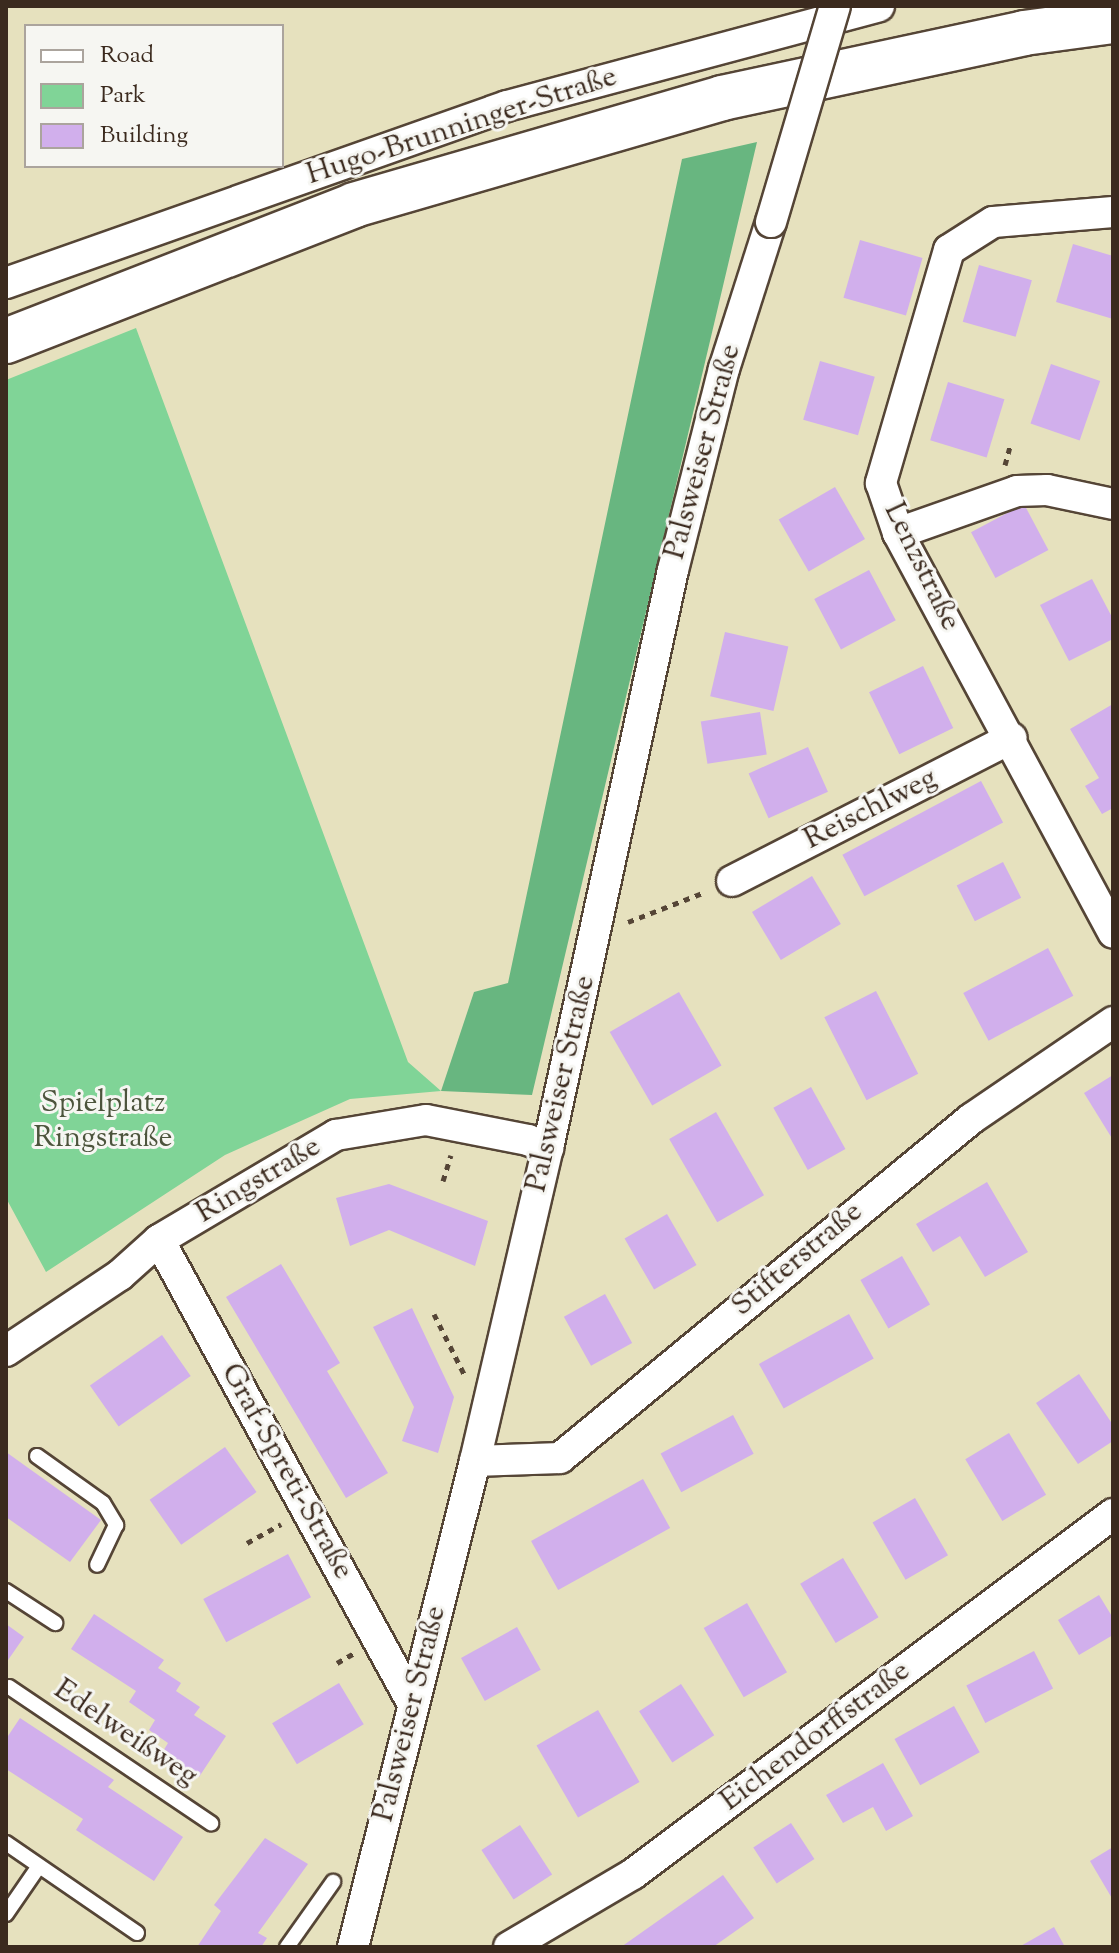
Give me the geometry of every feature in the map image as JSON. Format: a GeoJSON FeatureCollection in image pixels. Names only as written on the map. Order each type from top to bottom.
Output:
{"type":"FeatureCollection","features":[{"type":"Feature","properties":{"kind":"highway"},"geometry":{"type":"LineString","coordinates":[[6,341],[354,205],[692,107],[1024,33],[1113,21]]}},
{"type":"Feature","properties":{"kind":"street","name":"Palsweiser Straße"},"geometry":{"type":"LineString","coordinates":[[353,1947],[490,1399],[548,1148],[673,570],[724,369],[835,6]]}},
{"type":"Feature","properties":{"kind":"street","name":"Hugo-Brunninger-Straße"},"geometry":{"type":"LineString","coordinates":[[6,283],[507,106],[879,6]]}},
{"type":"Feature","properties":{"kind":"street","name":"Lenzstraße"},"geometry":{"type":"LineString","coordinates":[[1113,212],[993,222],[949,250],[881,483],[898,533],[1011,738],[1113,933]]}},
{"type":"Feature","properties":{"kind":"street"},"geometry":{"type":"LineString","coordinates":[[898,533],[1017,491],[1047,490],[1113,504]]}},
{"type":"Feature","properties":{"kind":"street","name":"Reischlweg"},"geometry":{"type":"LineString","coordinates":[[732,881],[1011,738]]}},
{"type":"Feature","properties":{"kind":"street","name":"Stifterstraße"},"geometry":{"type":"LineString","coordinates":[[475,1461],[560,1458],[971,1119],[1113,1022]]}},
{"type":"Feature","properties":{"kind":"street","name":"Ringstraße"},"geometry":{"type":"LineString","coordinates":[[6,1351],[120,1275],[159,1240],[336,1135],[426,1120],[528,1140],[548,1148]]}},
{"type":"Feature","properties":{"kind":"street","name":"Graf-Spreti-Straße"},"geometry":{"type":"LineString","coordinates":[[159,1240],[413,1704]]}},
{"type":"Feature","properties":{"kind":"street","name":"Eichendorffstraße"},"geometry":{"type":"LineString","coordinates":[[509,1947],[633,1874],[1113,1514]]}},
{"type":"Feature","properties":{"kind":"lane"},"geometry":{"type":"LineString","coordinates":[[37,1456],[103,1503],[116,1525],[97,1565]]}},
{"type":"Feature","properties":{"kind":"lane"},"geometry":{"type":"LineString","coordinates":[[6,1591],[55,1623]]}},
{"type":"Feature","properties":{"kind":"lane","name":"Edelweißweg"},"geometry":{"type":"LineString","coordinates":[[9,1687],[211,1823]]}},
{"type":"Feature","properties":{"kind":"lane"},"geometry":{"type":"LineString","coordinates":[[6,1843],[137,1933]]}},
{"type":"Feature","properties":{"kind":"lane"},"geometry":{"type":"LineString","coordinates":[[6,1914],[39,1866]]}},
{"type":"Feature","properties":{"kind":"lane"},"geometry":{"type":"LineString","coordinates":[[287,1947],[333,1882]]}},
{"type":"Feature","properties":{"kind":"path"},"geometry":{"type":"LineString","coordinates":[[630,922],[732,881]]}},
{"type":"Feature","properties":{"kind":"path"},"geometry":{"type":"LineString","coordinates":[[434,1314],[469,1384],[490,1399]]}},
{"type":"Feature","properties":{"kind":"path"},"geometry":{"type":"LineString","coordinates":[[247,1543],[307,1510]]}},
{"type":"Feature","properties":{"kind":"green space"},"geometry":{"type":"Polygon","coordinates":[[[757,142],[532,1095],[441,1091],[474,992],[508,983],[682,159],[757,142]]]}},
{"type":"Feature","properties":{"kind":"green space","name":"Spielplatz Ringstraße"},"geometry":{"type":"Polygon","coordinates":[[[136,328],[408,1062],[441,1091],[350,1099],[225,1155],[46,1272],[6,1198],[6,380],[136,328]]]}},
{"type":"Feature","properties":{"kind":"building"},"geometry":{"type":"Polygon","coordinates":[[[860,240],[922,258],[906,316],[843,298],[860,240]]]}},
{"type":"Feature","properties":{"kind":"building"},"geometry":{"type":"Polygon","coordinates":[[[1073,244],[1113,256],[1113,319],[1056,302],[1073,244]]]}},
{"type":"Feature","properties":{"kind":"building"},"geometry":{"type":"Polygon","coordinates":[[[979,265],[1032,280],[1016,337],[963,322],[979,265]]]}},
{"type":"Feature","properties":{"kind":"building"},"geometry":{"type":"Polygon","coordinates":[[[820,361],[875,377],[858,435],[803,420],[820,361]]]}},
{"type":"Feature","properties":{"kind":"building"},"geometry":{"type":"Polygon","coordinates":[[[1051,364],[1100,381],[1080,440],[1030,424],[1051,364]]]}},
{"type":"Feature","properties":{"kind":"building"},"geometry":{"type":"Polygon","coordinates":[[[948,382],[1004,399],[987,458],[930,440],[948,382]]]}},
{"type":"Feature","properties":{"kind":"building"},"geometry":{"type":"Polygon","coordinates":[[[835,487],[865,539],[809,571],[779,520],[835,487]]]}},
{"type":"Feature","properties":{"kind":"building"},"geometry":{"type":"Polygon","coordinates":[[[1024,504],[1048,550],[995,578],[971,532],[1024,504]]]}},
{"type":"Feature","properties":{"kind":"building"},"geometry":{"type":"Polygon","coordinates":[[[869,570],[896,620],[841,649],[814,599],[869,570]]]}},
{"type":"Feature","properties":{"kind":"building"},"geometry":{"type":"Polygon","coordinates":[[[1092,579],[1113,619],[1113,639],[1069,661],[1040,605],[1092,579]]]}},
{"type":"Feature","properties":{"kind":"building"},"geometry":{"type":"Polygon","coordinates":[[[725,632],[788,647],[773,711],[710,696],[725,632]]]}},
{"type":"Feature","properties":{"kind":"building"},"geometry":{"type":"Polygon","coordinates":[[[923,666],[953,728],[899,754],[869,692],[923,666]]]}},
{"type":"Feature","properties":{"kind":"building"},"geometry":{"type":"Polygon","coordinates":[[[1113,704],[1113,808],[1102,814],[1085,786],[1099,778],[1070,729],[1113,704]]]}},
{"type":"Feature","properties":{"kind":"building"},"geometry":{"type":"Polygon","coordinates":[[[760,712],[767,754],[707,764],[701,721],[760,712]]]}},
{"type":"Feature","properties":{"kind":"building"},"geometry":{"type":"Polygon","coordinates":[[[808,747],[828,792],[769,818],[749,773],[808,747]]]}},
{"type":"Feature","properties":{"kind":"building"},"geometry":{"type":"Polygon","coordinates":[[[981,781],[1003,822],[864,896],[842,855],[981,781]]]}},
{"type":"Feature","properties":{"kind":"building"},"geometry":{"type":"Polygon","coordinates":[[[1003,862],[1021,898],[975,921],[957,886],[1003,862]]]}},
{"type":"Feature","properties":{"kind":"building"},"geometry":{"type":"Polygon","coordinates":[[[812,876],[841,924],[781,960],[752,912],[812,876]]]}},
{"type":"Feature","properties":{"kind":"building"},"geometry":{"type":"Polygon","coordinates":[[[1048,948],[1073,996],[989,1041],[963,993],[1048,948]]]}},
{"type":"Feature","properties":{"kind":"building"},"geometry":{"type":"Polygon","coordinates":[[[876,991],[918,1074],[867,1100],[824,1017],[876,991]]]}},
{"type":"Feature","properties":{"kind":"building"},"geometry":{"type":"Polygon","coordinates":[[[679,992],[722,1066],[652,1106],[610,1032],[679,992]]]}},
{"type":"Feature","properties":{"kind":"building"},"geometry":{"type":"Polygon","coordinates":[[[1113,1075],[1113,1140],[1084,1093],[1113,1075]]]}},
{"type":"Feature","properties":{"kind":"building"},"geometry":{"type":"Polygon","coordinates":[[[811,1087],[845,1149],[808,1170],[773,1108],[811,1087]]]}},
{"type":"Feature","properties":{"kind":"building"},"geometry":{"type":"Polygon","coordinates":[[[716,1112],[764,1195],[717,1222],[669,1139],[716,1112]]]}},
{"type":"Feature","properties":{"kind":"building"},"geometry":{"type":"Polygon","coordinates":[[[987,1182],[1028,1252],[985,1277],[960,1236],[933,1252],[916,1224],[987,1182]]]}},
{"type":"Feature","properties":{"kind":"building"},"geometry":{"type":"Polygon","coordinates":[[[389,1184],[488,1221],[475,1266],[389,1230],[350,1246],[336,1198],[389,1184]]]}},
{"type":"Feature","properties":{"kind":"building"},"geometry":{"type":"Polygon","coordinates":[[[667,1214],[696,1265],[654,1290],[625,1238],[667,1214]]]}},
{"type":"Feature","properties":{"kind":"building"},"geometry":{"type":"Polygon","coordinates":[[[902,1256],[930,1304],[888,1328],[860,1280],[902,1256]]]}},
{"type":"Feature","properties":{"kind":"building"},"geometry":{"type":"Polygon","coordinates":[[[281,1264],[340,1363],[327,1371],[388,1473],[346,1498],[226,1297],[281,1264]]]}},
{"type":"Feature","properties":{"kind":"building"},"geometry":{"type":"Polygon","coordinates":[[[605,1294],[632,1343],[591,1366],[564,1317],[605,1294]]]}},
{"type":"Feature","properties":{"kind":"building"},"geometry":{"type":"Polygon","coordinates":[[[412,1308],[454,1397],[438,1453],[402,1441],[414,1407],[373,1327],[412,1308]]]}},
{"type":"Feature","properties":{"kind":"building"},"geometry":{"type":"Polygon","coordinates":[[[849,1314],[874,1359],[784,1409],[759,1364],[849,1314]]]}},
{"type":"Feature","properties":{"kind":"building"},"geometry":{"type":"Polygon","coordinates":[[[162,1335],[191,1376],[119,1426],[90,1385],[162,1335]]]}},
{"type":"Feature","properties":{"kind":"building"},"geometry":{"type":"Polygon","coordinates":[[[1079,1374],[1113,1425],[1113,1441],[1078,1464],[1036,1403],[1079,1374]]]}},
{"type":"Feature","properties":{"kind":"building"},"geometry":{"type":"Polygon","coordinates":[[[733,1415],[754,1454],[681,1492],[661,1453],[733,1415]]]}},
{"type":"Feature","properties":{"kind":"building"},"geometry":{"type":"Polygon","coordinates":[[[1009,1433],[1046,1495],[1002,1521],[965,1459],[1009,1433]]]}},
{"type":"Feature","properties":{"kind":"building"},"geometry":{"type":"Polygon","coordinates":[[[225,1447],[257,1492],[181,1545],[150,1500],[225,1447]]]}},
{"type":"Feature","properties":{"kind":"building"},"geometry":{"type":"Polygon","coordinates":[[[6,1452],[101,1520],[70,1562],[6,1517],[6,1452]]]}},
{"type":"Feature","properties":{"kind":"building"},"geometry":{"type":"Polygon","coordinates":[[[643,1479],[670,1528],[558,1590],[531,1541],[643,1479]]]}},
{"type":"Feature","properties":{"kind":"building"},"geometry":{"type":"Polygon","coordinates":[[[915,1498],[948,1555],[906,1580],[873,1523],[915,1498]]]}},
{"type":"Feature","properties":{"kind":"building"},"geometry":{"type":"Polygon","coordinates":[[[288,1554],[311,1597],[226,1642],[203,1599],[288,1554]]]}},
{"type":"Feature","properties":{"kind":"building"},"geometry":{"type":"Polygon","coordinates":[[[843,1558],[879,1617],[836,1643],[800,1584],[843,1558]]]}},
{"type":"Feature","properties":{"kind":"building"},"geometry":{"type":"Polygon","coordinates":[[[1099,1595],[1113,1618],[1113,1635],[1079,1655],[1058,1620],[1099,1595]]]}},
{"type":"Feature","properties":{"kind":"building"},"geometry":{"type":"Polygon","coordinates":[[[747,1603],[787,1672],[744,1697],[704,1628],[747,1603]]]}},
{"type":"Feature","properties":{"kind":"building"},"geometry":{"type":"Polygon","coordinates":[[[94,1614],[164,1660],[158,1668],[181,1683],[176,1691],[200,1707],[194,1715],[226,1736],[199,1777],[162,1753],[168,1743],[149,1730],[155,1720],[129,1702],[136,1691],[71,1649],[94,1614]]]}},
{"type":"Feature","properties":{"kind":"building"},"geometry":{"type":"Polygon","coordinates":[[[6,1624],[24,1637],[6,1663],[6,1624]]]}},
{"type":"Feature","properties":{"kind":"building"},"geometry":{"type":"Polygon","coordinates":[[[517,1627],[541,1670],[485,1701],[461,1658],[517,1627]]]}},
{"type":"Feature","properties":{"kind":"building"},"geometry":{"type":"Polygon","coordinates":[[[1034,1651],[1053,1688],[985,1723],[966,1686],[1034,1651]]]}},
{"type":"Feature","properties":{"kind":"building"},"geometry":{"type":"Polygon","coordinates":[[[339,1683],[364,1724],[297,1764],[272,1723],[339,1683]]]}},
{"type":"Feature","properties":{"kind":"building"},"geometry":{"type":"Polygon","coordinates":[[[681,1684],[714,1735],[672,1762],[639,1711],[681,1684]]]}},
{"type":"Feature","properties":{"kind":"building"},"geometry":{"type":"Polygon","coordinates":[[[954,1706],[980,1752],[920,1785],[895,1739],[954,1706]]]}},
{"type":"Feature","properties":{"kind":"building"},"geometry":{"type":"Polygon","coordinates":[[[598,1710],[640,1782],[578,1817],[537,1746],[598,1710]]]}},
{"type":"Feature","properties":{"kind":"building"},"geometry":{"type":"Polygon","coordinates":[[[20,1718],[114,1780],[108,1787],[183,1837],[154,1881],[76,1830],[83,1819],[6,1769],[6,1739],[20,1718]]]}},
{"type":"Feature","properties":{"kind":"building"},"geometry":{"type":"Polygon","coordinates":[[[883,1763],[913,1816],[886,1831],[873,1807],[843,1823],[826,1795],[883,1763]]]}},
{"type":"Feature","properties":{"kind":"building"},"geometry":{"type":"Polygon","coordinates":[[[791,1823],[814,1859],[777,1884],[753,1848],[791,1823]]]}},
{"type":"Feature","properties":{"kind":"building"},"geometry":{"type":"Polygon","coordinates":[[[520,1825],[552,1874],[514,1900],[481,1850],[520,1825]]]}},
{"type":"Feature","properties":{"kind":"building"},"geometry":{"type":"Polygon","coordinates":[[[265,1838],[308,1864],[258,1933],[267,1938],[261,1947],[197,1947],[221,1911],[214,1905],[265,1838]]]}},
{"type":"Feature","properties":{"kind":"building"},"geometry":{"type":"Polygon","coordinates":[[[1113,1847],[1113,1900],[1090,1861],[1113,1847]]]}},
{"type":"Feature","properties":{"kind":"building"},"geometry":{"type":"Polygon","coordinates":[[[723,1875],[754,1918],[713,1947],[621,1947],[723,1875]]]}},
{"type":"Feature","properties":{"kind":"building"},"geometry":{"type":"Polygon","coordinates":[[[1054,1927],[1065,1947],[1019,1947],[1054,1927]]]}}]}
